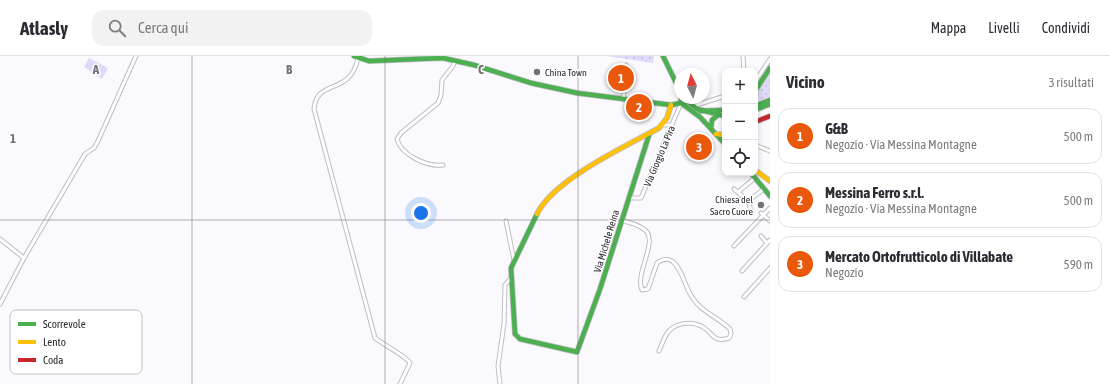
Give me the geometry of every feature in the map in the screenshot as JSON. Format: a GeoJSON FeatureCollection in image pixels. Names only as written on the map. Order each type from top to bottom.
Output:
{"type":"FeatureCollection","features":[{"type":"Feature","properties":{"kind":"main road"},"geometry":{"type":"LineString","coordinates":[[356,57],[380,61],[413,58],[443,58],[455,60],[557,89],[623,99],[671,105],[674,104]]}},
{"type":"Feature","properties":{"kind":"main road"},"geometry":{"type":"LineString","coordinates":[[665,57],[674,77]]}},
{"type":"Feature","properties":{"kind":"main road"},"geometry":{"type":"LineString","coordinates":[[758,86],[770,68]]}},
{"type":"Feature","properties":{"kind":"main road"},"geometry":{"type":"LineString","coordinates":[[758,105],[770,103]]}},
{"type":"Feature","properties":{"kind":"main road"},"geometry":{"type":"LineString","coordinates":[[758,109],[770,103]]}},
{"type":"Feature","properties":{"kind":"main road"},"geometry":{"type":"LineString","coordinates":[[685,104],[700,117],[722,141]]}},
{"type":"Feature","properties":{"kind":"main road"},"geometry":{"type":"LineString","coordinates":[[511,278],[511,268],[542,203],[583,170],[649,135],[663,125],[671,105]]}},
{"type":"Feature","properties":{"kind":"main road"},"geometry":{"type":"LineString","coordinates":[[692,106],[700,112],[722,114]]}},
{"type":"Feature","properties":{"kind":"main road"},"geometry":{"type":"LineString","coordinates":[[722,115],[712,120],[710,125],[712,131],[717,135],[722,135]]}},
{"type":"Feature","properties":{"kind":"main road"},"geometry":{"type":"LineString","coordinates":[[758,121],[770,116]]}},
{"type":"Feature","properties":{"kind":"main road","name":"Via Michele Reina"},"geometry":{"type":"LineString","coordinates":[[511,278],[515,334],[520,339],[577,352],[649,135]]}},
{"type":"Feature","properties":{"kind":"main road"},"geometry":{"type":"LineString","coordinates":[[758,174],[770,180]]}},
{"type":"Feature","properties":{"kind":"main road"},"geometry":{"type":"LineString","coordinates":[[756,176],[770,196]]}},
{"type":"Feature","properties":{"kind":"main road"},"geometry":{"type":"LineString","coordinates":[[760,183],[765,177]]}},
{"type":"Feature","properties":{"kind":"street"},"geometry":{"type":"LineString","coordinates":[[0,304],[24,258],[85,154],[96,144],[136,56]]}},
{"type":"Feature","properties":{"kind":"street"},"geometry":{"type":"LineString","coordinates":[[743,56],[744,68]]}},
{"type":"Feature","properties":{"kind":"street"},"geometry":{"type":"LineString","coordinates":[[356,57],[356,68],[351,77],[342,83],[320,92],[315,101],[314,109],[375,338],[390,350],[408,360],[410,363],[400,384]]}},
{"type":"Feature","properties":{"kind":"street"},"geometry":{"type":"LineString","coordinates":[[758,77],[770,59]]}},
{"type":"Feature","properties":{"kind":"street"},"geometry":{"type":"LineString","coordinates":[[442,166],[425,163],[412,156],[398,145],[397,138],[401,133],[438,104],[441,95],[442,80],[453,66],[455,60]]}},
{"type":"Feature","properties":{"kind":"street"},"geometry":{"type":"LineString","coordinates":[[623,99],[628,71],[625,70],[626,65]]}},
{"type":"Feature","properties":{"kind":"street"},"geometry":{"type":"LineString","coordinates":[[692,106],[722,97]]}},
{"type":"Feature","properties":{"kind":"street","name":"Via Giorgio La Pira"},"geometry":{"type":"LineString","coordinates":[[629,198],[641,198],[680,104]]}},
{"type":"Feature","properties":{"kind":"street"},"geometry":{"type":"LineString","coordinates":[[663,125],[672,125]]}},
{"type":"Feature","properties":{"kind":"street"},"geometry":{"type":"LineString","coordinates":[[758,146],[770,151]]}},
{"type":"Feature","properties":{"kind":"street"},"geometry":{"type":"LineString","coordinates":[[738,192],[751,176]]}},
{"type":"Feature","properties":{"kind":"street"},"geometry":{"type":"LineString","coordinates":[[734,189],[748,201],[751,210]]}},
{"type":"Feature","properties":{"kind":"street"},"geometry":{"type":"LineString","coordinates":[[748,201],[764,189]]}},
{"type":"Feature","properties":{"kind":"street"},"geometry":{"type":"LineString","coordinates":[[734,246],[762,214],[770,208]]}},
{"type":"Feature","properties":{"kind":"street"},"geometry":{"type":"LineString","coordinates":[[762,214],[770,221]]}},
{"type":"Feature","properties":{"kind":"street"},"geometry":{"type":"LineString","coordinates":[[622,220],[643,229],[648,235],[649,243],[640,283],[642,290],[648,288],[657,263],[664,260],[669,260],[677,266],[696,302],[706,312],[730,329],[731,334],[729,338],[721,340],[716,339],[708,330],[697,324],[684,324],[669,331],[659,351]]}},
{"type":"Feature","properties":{"kind":"street"},"geometry":{"type":"LineString","coordinates":[[506,221],[514,261]]}},
{"type":"Feature","properties":{"kind":"street"},"geometry":{"type":"LineString","coordinates":[[742,271],[769,242],[761,236]]}},
{"type":"Feature","properties":{"kind":"street"},"geometry":{"type":"LineString","coordinates":[[0,238],[24,258]]}},
{"type":"Feature","properties":{"kind":"street"},"geometry":{"type":"LineString","coordinates":[[744,297],[770,268]]}},
{"type":"Feature","properties":{"kind":"street"},"geometry":{"type":"LineString","coordinates":[[500,384],[498,366],[504,324],[505,285],[511,278]]}},
{"type":"Feature","properties":{"kind":"shaded area"},"geometry":{"type":"Polygon","coordinates":[[[607,56],[654,56],[653,63],[607,56]]]}},
{"type":"Feature","properties":{"kind":"shaded area"},"geometry":{"type":"Polygon","coordinates":[[[89,58],[108,68],[102,79],[84,67],[89,58]]]}},
{"type":"Feature","properties":{"kind":"shaded area"},"geometry":{"type":"Polygon","coordinates":[[[770,73],[770,98],[758,102],[758,90],[770,73]]]}},
{"type":"Feature","properties":{"kind":"traffic: fast"},"geometry":{"type":"LineString","coordinates":[[354,56],[369,61],[443,58],[474,65],[531,83],[577,93],[671,105],[676,104]]}},
{"type":"Feature","properties":{"kind":"traffic: fast"},"geometry":{"type":"LineString","coordinates":[[663,56],[674,79]]}},
{"type":"Feature","properties":{"kind":"traffic: fast"},"geometry":{"type":"LineString","coordinates":[[758,86],[770,68]]}},
{"type":"Feature","properties":{"kind":"traffic: fast"},"geometry":{"type":"LineString","coordinates":[[758,105],[770,100]]}},
{"type":"Feature","properties":{"kind":"traffic: fast"},"geometry":{"type":"LineString","coordinates":[[682,104],[700,117],[722,141]]}},
{"type":"Feature","properties":{"kind":"traffic: fast"},"geometry":{"type":"LineString","coordinates":[[691,104],[697,109],[722,115]]}},
{"type":"Feature","properties":{"kind":"traffic: fast"},"geometry":{"type":"LineString","coordinates":[[758,109],[770,104]]}},
{"type":"Feature","properties":{"kind":"traffic: fast"},"geometry":{"type":"LineString","coordinates":[[700,111],[722,110]]}},
{"type":"Feature","properties":{"kind":"traffic: fast"},"geometry":{"type":"LineString","coordinates":[[711,128],[712,120],[718,115]]}},
{"type":"Feature","properties":{"kind":"traffic: fast"},"geometry":{"type":"LineString","coordinates":[[537,214],[511,268],[515,334],[520,339],[577,352],[600,289],[649,135]]}},
{"type":"Feature","properties":{"kind":"traffic: fast"},"geometry":{"type":"LineString","coordinates":[[753,176],[770,196]]}},
{"type":"Feature","properties":{"kind":"traffic: slow"},"geometry":{"type":"LineString","coordinates":[[537,214],[545,201],[574,177],[610,154],[659,128],[667,118],[671,105]]}},
{"type":"Feature","properties":{"kind":"traffic: slow"},"geometry":{"type":"LineString","coordinates":[[716,134],[722,135]]}},
{"type":"Feature","properties":{"kind":"traffic: slow"},"geometry":{"type":"LineString","coordinates":[[758,172],[770,181]]}},
{"type":"Feature","properties":{"kind":"traffic: jam"},"geometry":{"type":"LineString","coordinates":[[758,121],[770,116]]}},
{"type":"Feature","properties":{"kind":"place","name":"China Town"},"geometry":{"type":"Point","coordinates":[537,72]}},
{"type":"Feature","properties":{"kind":"place","name":"G&B"},"geometry":{"type":"Point","coordinates":[621,78]}},
{"type":"Feature","properties":{"kind":"place","name":"Messina Ferro s.r.l."},"geometry":{"type":"Point","coordinates":[639,107]}},
{"type":"Feature","properties":{"kind":"place","name":"Mercato Ortofrutticolo di Villabate"},"geometry":{"type":"Point","coordinates":[699,147]}},
{"type":"Feature","properties":{"kind":"place","name":"Chiesa del Sacro Cuore"},"geometry":{"type":"Point","coordinates":[761,205]}}]}
